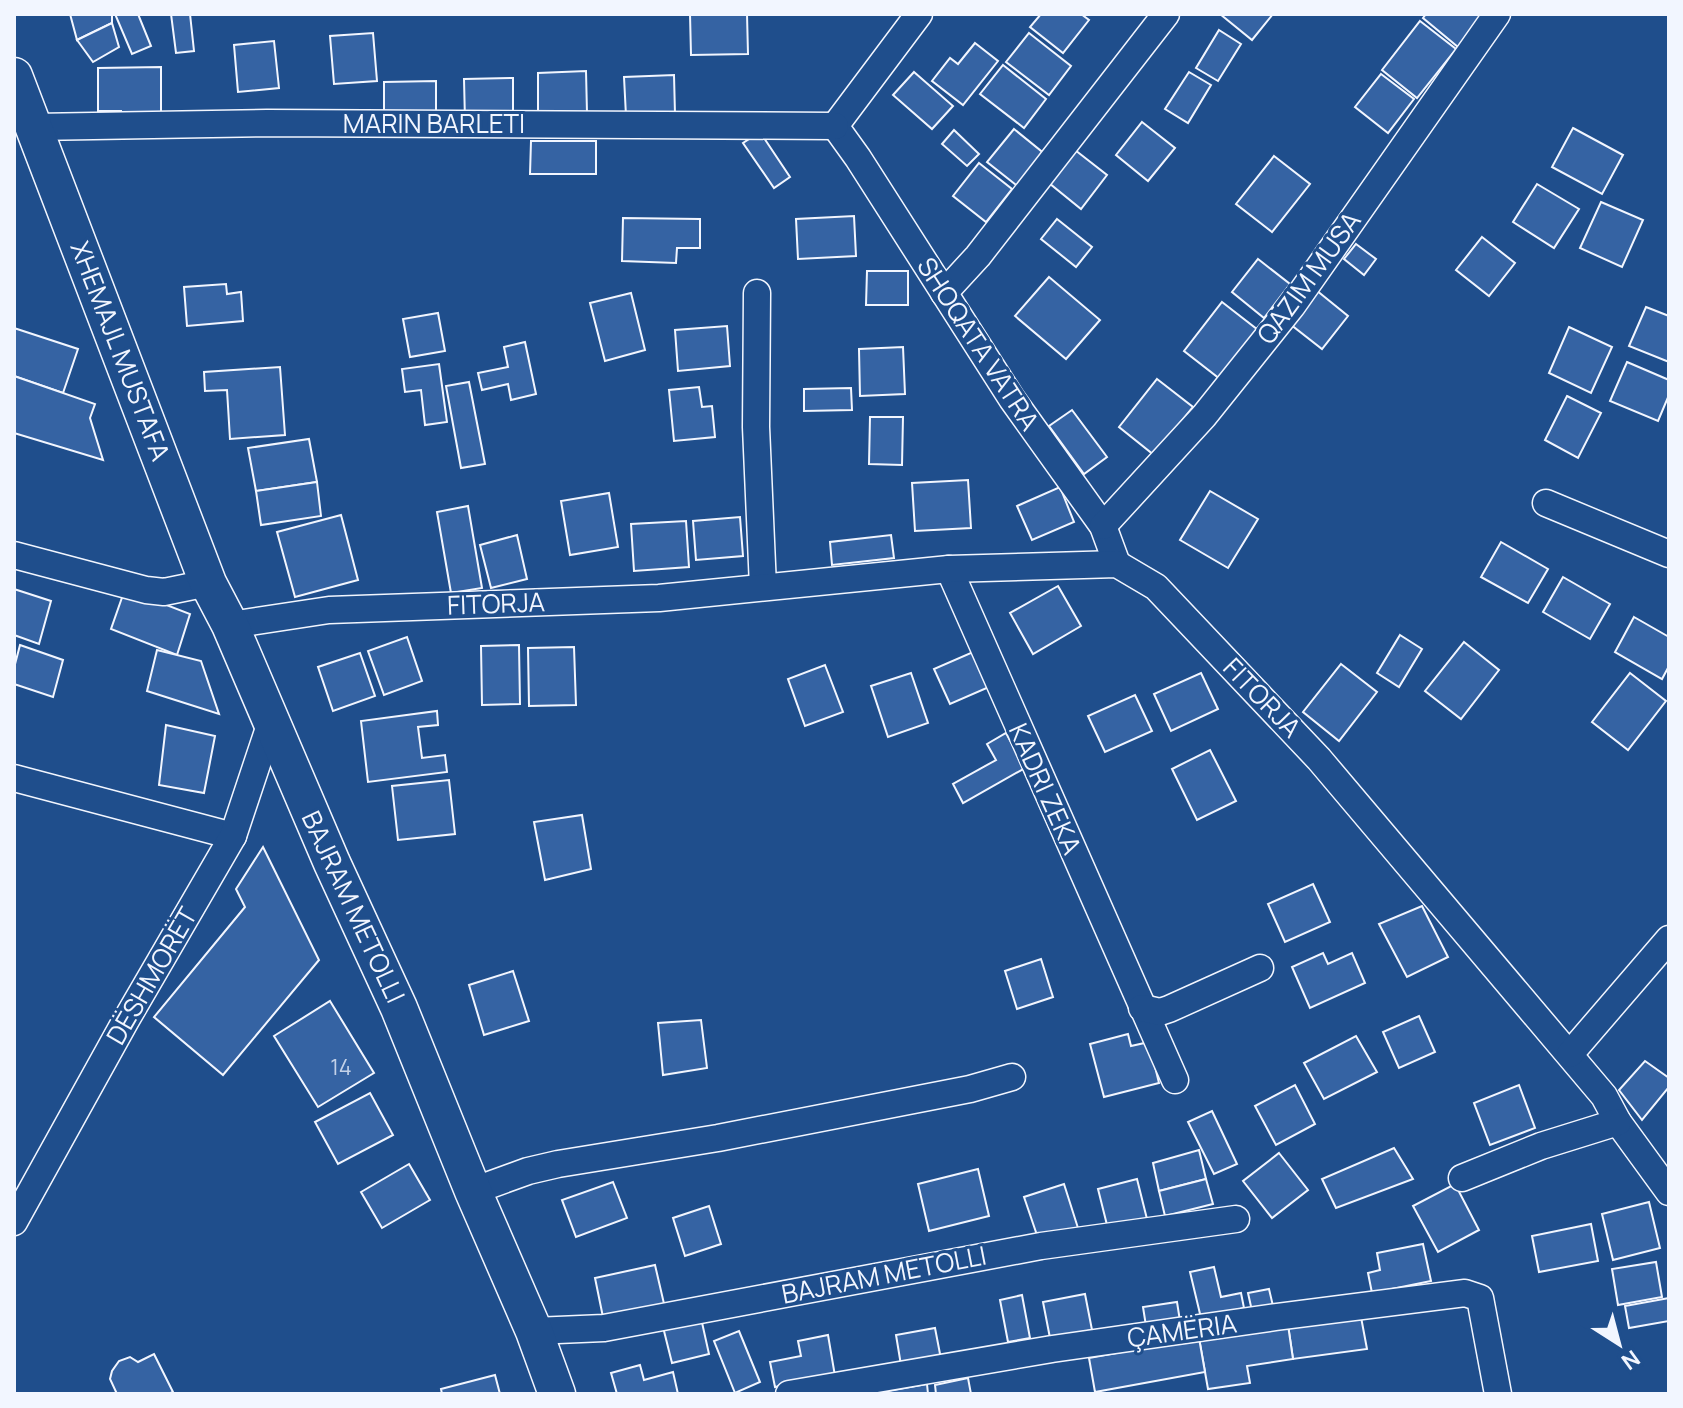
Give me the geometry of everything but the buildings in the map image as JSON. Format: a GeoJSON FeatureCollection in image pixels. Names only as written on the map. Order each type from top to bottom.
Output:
{"type":"FeatureCollection","features":[{"type":"Feature","properties":{"kind":"main road","name":"XHEMAJL MUSTAFA"},"geometry":{"type":"LineString","coordinates":[[14,76],[208,583],[230,625]]}},
{"type":"Feature","properties":{"kind":"main road","name":"BAJRAM METOLLI"},"geometry":{"type":"LineString","coordinates":[[230,625],[332,863],[399,1008],[534,1331],[557,1394]]}},
{"type":"Feature","properties":{"kind":"street"},"geometry":{"type":"LineString","coordinates":[[835,126],[919,14]]}},
{"type":"Feature","properties":{"kind":"street"},"geometry":{"type":"LineString","coordinates":[[944,293],[978,256],[1166,14]]}},
{"type":"Feature","properties":{"kind":"street","name":"QAZIM MUSA"},"geometry":{"type":"LineString","coordinates":[[1103,526],[1204,416],[1292,306],[1497,14]]}},
{"type":"Feature","properties":{"kind":"street","name":"MARIN BARLETI"},"geometry":{"type":"LineString","coordinates":[[34,127],[267,123],[835,126]]}},
{"type":"Feature","properties":{"kind":"street","name":"SHOQATA VATRA"},"geometry":{"type":"LineString","coordinates":[[835,126],[1012,399],[1103,526],[1117,564]]}},
{"type":"Feature","properties":{"kind":"street"},"geometry":{"type":"LineString","coordinates":[[757,293],[756,427],[763,587]]}},
{"type":"Feature","properties":{"kind":"street"},"geometry":{"type":"LineString","coordinates":[[1546,503],[1669,554]]}},
{"type":"Feature","properties":{"kind":"street"},"geometry":{"type":"LineString","coordinates":[[14,555],[146,590],[164,592],[208,583]]}},
{"type":"Feature","properties":{"kind":"street","name":"FITORJA"},"geometry":{"type":"LineString","coordinates":[[230,625],[329,610],[659,598],[949,569],[1117,564],[1156,587],[1319,759],[1604,1096],[1618,1122],[1669,1192]]}},
{"type":"Feature","properties":{"kind":"street","name":"KADRI ZEKA"},"geometry":{"type":"LineString","coordinates":[[949,569],[1175,1080]]}},
{"type":"Feature","properties":{"kind":"street","name":"DËSHMORËT"},"geometry":{"type":"LineString","coordinates":[[14,1222],[233,836],[271,722]]}},
{"type":"Feature","properties":{"kind":"street"},"geometry":{"type":"LineString","coordinates":[[14,778],[233,836]]}},
{"type":"Feature","properties":{"kind":"street"},"geometry":{"type":"LineString","coordinates":[[1570,1054],[1669,939]]}},
{"type":"Feature","properties":{"kind":"street"},"geometry":{"type":"LineString","coordinates":[[1142,1008],[1160,1012],[1169,1009],[1260,968]]}},
{"type":"Feature","properties":{"kind":"street"},"geometry":{"type":"LineString","coordinates":[[473,1191],[528,1171],[558,1164],[718,1138],[970,1089],[1012,1077]]}},
{"type":"Feature","properties":{"kind":"street"},"geometry":{"type":"LineString","coordinates":[[1462,1178],[1541,1146],[1618,1122]]}},
{"type":"Feature","properties":{"kind":"street","name":"BAJRAM METOLLI"},"geometry":{"type":"LineString","coordinates":[[534,1331],[604,1328],[1041,1246],[1236,1219]]}},
{"type":"Feature","properties":{"kind":"street","name":"ÇAMËRIA"},"geometry":{"type":"LineString","coordinates":[[789,1394],[1052,1349],[1465,1293],[1480,1298],[1498,1394]]}}]}
